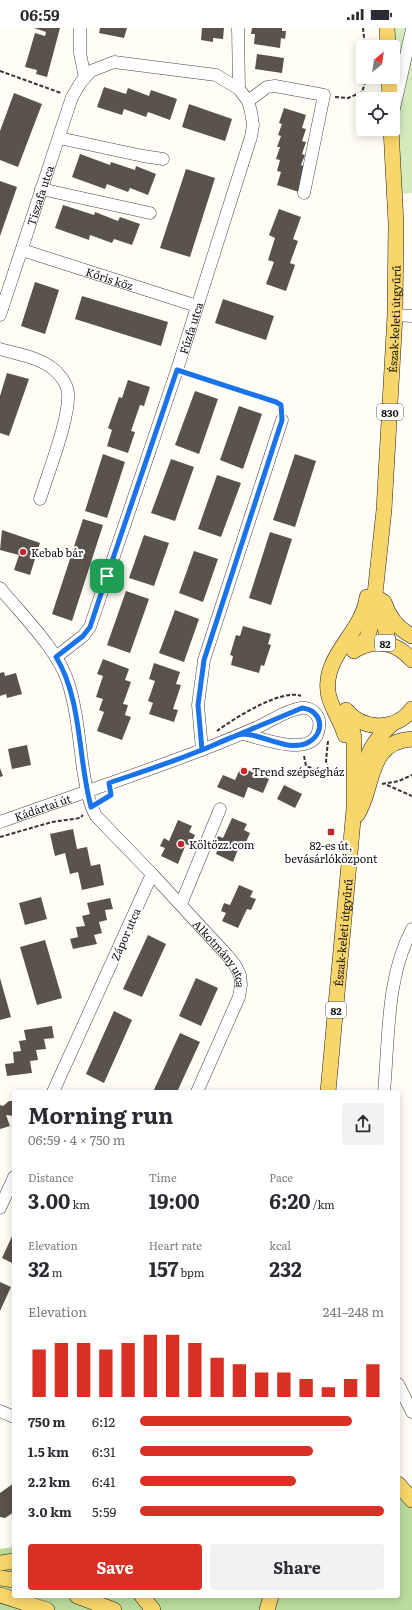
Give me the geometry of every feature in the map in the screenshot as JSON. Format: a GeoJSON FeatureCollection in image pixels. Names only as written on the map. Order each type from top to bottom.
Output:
{"type":"FeatureCollection","features":[{"type":"Feature","properties":{"kind":"main road"},"geometry":{"type":"LineString","coordinates":[[387,28],[388,40]]}},
{"type":"Feature","properties":{"kind":"main road","name":"Észak-keleti útgyűrű"},"geometry":{"type":"LineString","coordinates":[[354,651],[367,638],[372,622],[384,510],[395,315],[396,223],[392,136]]}},
{"type":"Feature","properties":{"kind":"main road","name":"Észak-keleti útgyűrű"},"geometry":{"type":"LineString","coordinates":[[384,510],[386,527],[381,611],[400,647]]}},
{"type":"Feature","properties":{"kind":"main road","name":"830"},"geometry":{"type":"LineString","coordinates":[[353,821],[346,803],[346,743],[342,727],[331,704],[327,684],[332,663],[352,633],[365,609],[372,550],[377,527],[384,510]]}},
{"type":"Feature","properties":{"kind":"main road"},"geometry":{"type":"LineString","coordinates":[[381,594],[387,611],[393,620],[400,628],[412,636]]}},
{"type":"Feature","properties":{"kind":"main road","name":"82"},"geometry":{"type":"LineString","coordinates":[[353,821],[356,760],[354,737],[347,711],[338,694],[337,683],[342,665],[354,651],[371,644],[400,647],[412,660]]}},
{"type":"Feature","properties":{"kind":"main road","name":"82"},"geometry":{"type":"LineString","coordinates":[[347,711],[363,723],[377,726],[404,719]]}},
{"type":"Feature","properties":{"kind":"main road","name":"82"},"geometry":{"type":"LineString","coordinates":[[353,821],[365,761],[378,737],[404,719]]}},
{"type":"Feature","properties":{"kind":"main road"},"geometry":{"type":"LineString","coordinates":[[353,821],[362,808],[371,773],[377,760],[386,749],[398,741],[412,739]]}},
{"type":"Feature","properties":{"kind":"main road","name":"Észak-keleti útgyűrű"},"geometry":{"type":"LineString","coordinates":[[328,1090],[353,821]]}},
{"type":"Feature","properties":{"kind":"main road"},"geometry":{"type":"LineString","coordinates":[[400,1486],[412,1500]]}},
{"type":"Feature","properties":{"kind":"main road"},"geometry":{"type":"LineString","coordinates":[[0,1563],[12,1561]]}},
{"type":"Feature","properties":{"kind":"main road"},"geometry":{"type":"LineString","coordinates":[[0,1578],[12,1580]]}},
{"type":"Feature","properties":{"kind":"main road"},"geometry":{"type":"LineString","coordinates":[[0,1595],[47,1610]]}},
{"type":"Feature","properties":{"kind":"main road"},"geometry":{"type":"LineString","coordinates":[[82,1598],[114,1610]]}},
{"type":"Feature","properties":{"kind":"main road"},"geometry":{"type":"LineString","coordinates":[[144,1598],[153,1610]]}},
{"type":"Feature","properties":{"kind":"main road"},"geometry":{"type":"LineString","coordinates":[[267,1610],[270,1598]]}},
{"type":"Feature","properties":{"kind":"street"},"geometry":{"type":"LineString","coordinates":[[80,28],[80,53],[85,78]]}},
{"type":"Feature","properties":{"kind":"street"},"geometry":{"type":"LineString","coordinates":[[238,28],[239,89]]}},
{"type":"Feature","properties":{"kind":"street"},"geometry":{"type":"LineString","coordinates":[[398,92],[412,29]]}},
{"type":"Feature","properties":{"kind":"street","name":"Tiszafa utca"},"geometry":{"type":"LineString","coordinates":[[0,315],[72,97],[91,71],[114,62],[216,75],[239,89]]}},
{"type":"Feature","properties":{"kind":"street"},"geometry":{"type":"LineString","coordinates":[[248,101],[267,87],[275,86],[324,95],[304,193]]}},
{"type":"Feature","properties":{"kind":"street","name":"Fűzfa utca"},"geometry":{"type":"LineString","coordinates":[[56,657],[83,636],[90,627],[177,370],[251,137],[253,125],[248,101],[239,89]]}},
{"type":"Feature","properties":{"kind":"street"},"geometry":{"type":"LineString","coordinates":[[58,138],[162,159]]}},
{"type":"Feature","properties":{"kind":"street"},"geometry":{"type":"LineString","coordinates":[[41,189],[150,213]]}},
{"type":"Feature","properties":{"kind":"street","name":"Kőris köz"},"geometry":{"type":"LineString","coordinates":[[22,250],[197,306]]}},
{"type":"Feature","properties":{"kind":"street"},"geometry":{"type":"LineString","coordinates":[[395,315],[412,316]]}},
{"type":"Feature","properties":{"kind":"street"},"geometry":{"type":"LineString","coordinates":[[0,349],[40,361],[52,368],[63,378],[68,392],[66,414],[40,499]]}},
{"type":"Feature","properties":{"kind":"street"},"geometry":{"type":"LineString","coordinates":[[202,750],[198,705],[204,660],[282,420]]}},
{"type":"Feature","properties":{"kind":"street"},"geometry":{"type":"LineString","coordinates":[[0,588],[56,657],[68,681],[91,807],[96,816],[152,874]]}},
{"type":"Feature","properties":{"kind":"street","name":"Kádártai út"},"geometry":{"type":"LineString","coordinates":[[0,822],[202,750],[243,734],[292,710],[302,708],[310,709],[316,713],[319,721],[319,729],[316,737],[302,745]]}},
{"type":"Feature","properties":{"kind":"street"},"geometry":{"type":"LineString","coordinates":[[243,734],[289,745],[302,745]]}},
{"type":"Feature","properties":{"kind":"street"},"geometry":{"type":"LineString","coordinates":[[181,904],[220,809]]}},
{"type":"Feature","properties":{"kind":"street","name":"Alkotmány utca"},"geometry":{"type":"LineString","coordinates":[[152,874],[181,904],[235,965],[240,975],[241,985],[235,1008],[198,1090]]}},
{"type":"Feature","properties":{"kind":"street","name":"Zápor utca"},"geometry":{"type":"LineString","coordinates":[[54,1090],[152,874]]}},
{"type":"Feature","properties":{"kind":"street"},"geometry":{"type":"LineString","coordinates":[[384,1090],[393,984],[404,944],[412,930]]}},
{"type":"Feature","properties":{"kind":"street"},"geometry":{"type":"LineString","coordinates":[[0,1208],[12,1182]]}},
{"type":"Feature","properties":{"kind":"street"},"geometry":{"type":"LineString","coordinates":[[400,1388],[412,1412]]}},
{"type":"Feature","properties":{"kind":"street"},"geometry":{"type":"LineString","coordinates":[[0,1411],[12,1416]]}},
{"type":"Feature","properties":{"kind":"path"},"geometry":{"type":"LineString","coordinates":[[363,28],[364,40]]}},
{"type":"Feature","properties":{"kind":"path"},"geometry":{"type":"LineString","coordinates":[[0,71],[72,97]]}},
{"type":"Feature","properties":{"kind":"path"},"geometry":{"type":"LineString","coordinates":[[324,95],[348,98],[362,92],[365,84]]}},
{"type":"Feature","properties":{"kind":"path"},"geometry":{"type":"LineString","coordinates":[[177,370],[276,402],[281,405],[282,420]]}},
{"type":"Feature","properties":{"kind":"path"},"geometry":{"type":"LineString","coordinates":[[302,745],[306,766],[338,778],[329,772],[326,761],[328,735]]}},
{"type":"Feature","properties":{"kind":"path"},"geometry":{"type":"LineString","coordinates":[[412,775],[385,785],[412,796]]}},
{"type":"Feature","properties":{"kind":"path"},"geometry":{"type":"LineString","coordinates":[[0,837],[52,822],[80,818],[91,807]]}},
{"type":"Feature","properties":{"kind":"green space"},"geometry":{"type":"Polygon","coordinates":[[[390,28],[412,28],[412,193],[397,194],[395,136],[400,136],[400,92],[393,92],[392,84],[400,84],[400,40],[392,40],[390,28]]]}},
{"type":"Feature","properties":{"kind":"green space"},"geometry":{"type":"Polygon","coordinates":[[[400,1482],[412,1496],[412,1610],[0,1610],[0,1549],[12,1547],[12,1598],[400,1598],[400,1482]]]}},
{"type":"Feature","properties":{"kind":"building"},"geometry":{"type":"Polygon","coordinates":[[[34,28],[60,28],[47,77],[36,74],[37,70],[25,67],[35,33],[45,36],[46,32],[34,28]]]}},
{"type":"Feature","properties":{"kind":"building"},"geometry":{"type":"Polygon","coordinates":[[[100,28],[127,28],[124,38],[99,33],[100,28]]]}},
{"type":"Feature","properties":{"kind":"building"},"geometry":{"type":"Polygon","coordinates":[[[202,28],[224,28],[223,39],[213,38],[213,42],[201,40],[202,28]]]}},
{"type":"Feature","properties":{"kind":"building"},"geometry":{"type":"Polygon","coordinates":[[[252,28],[282,28],[282,31],[286,31],[285,39],[281,38],[280,48],[254,44],[255,34],[251,34],[252,28]]]}},
{"type":"Feature","properties":{"kind":"building"},"geometry":{"type":"Polygon","coordinates":[[[257,54],[284,58],[282,73],[255,69],[257,54]]]}},
{"type":"Feature","properties":{"kind":"building"},"geometry":{"type":"Polygon","coordinates":[[[104,87],[126,94],[128,88],[149,96],[151,90],[177,99],[170,120],[148,112],[146,117],[124,109],[122,115],[97,107],[104,87]]]}},
{"type":"Feature","properties":{"kind":"building"},"geometry":{"type":"Polygon","coordinates":[[[14,93],[42,104],[18,167],[0,160],[0,131],[14,93]]]}},
{"type":"Feature","properties":{"kind":"building"},"geometry":{"type":"Polygon","coordinates":[[[189,104],[232,119],[225,141],[182,127],[189,104]]]}},
{"type":"Feature","properties":{"kind":"building"},"geometry":{"type":"Polygon","coordinates":[[[284,108],[306,115],[302,128],[306,129],[302,141],[306,142],[302,154],[305,155],[301,165],[304,166],[301,178],[304,179],[299,192],[277,185],[281,172],[277,171],[280,160],[276,159],[280,147],[277,147],[281,136],[278,135],[282,124],[279,123],[284,108]]]}},
{"type":"Feature","properties":{"kind":"building"},"geometry":{"type":"Polygon","coordinates":[[[80,154],[110,165],[111,162],[135,170],[136,166],[156,174],[148,195],[130,188],[128,192],[107,184],[105,189],[72,177],[80,154]]]}},
{"type":"Feature","properties":{"kind":"building"},"geometry":{"type":"Polygon","coordinates":[[[186,169],[215,178],[190,257],[160,248],[186,169]]]}},
{"type":"Feature","properties":{"kind":"building"},"geometry":{"type":"Polygon","coordinates":[[[0,181],[17,187],[0,236],[0,181]]]}},
{"type":"Feature","properties":{"kind":"building"},"geometry":{"type":"Polygon","coordinates":[[[63,205],[94,215],[95,212],[118,221],[120,217],[140,224],[132,245],[114,239],[112,243],[90,235],[89,240],[55,228],[63,205]]]}},
{"type":"Feature","properties":{"kind":"building"},"geometry":{"type":"Polygon","coordinates":[[[279,209],[301,217],[293,239],[298,241],[290,263],[295,265],[286,291],[266,284],[274,262],[268,260],[275,238],[269,235],[279,209]]]}},
{"type":"Feature","properties":{"kind":"building"},"geometry":{"type":"Polygon","coordinates":[[[35,282],[59,290],[45,334],[21,326],[35,282]]]}},
{"type":"Feature","properties":{"kind":"building"},"geometry":{"type":"Polygon","coordinates":[[[82,296],[168,322],[161,346],[75,319],[82,296]]]}},
{"type":"Feature","properties":{"kind":"building"},"geometry":{"type":"Polygon","coordinates":[[[223,299],[274,316],[266,340],[215,323],[223,299]]]}},
{"type":"Feature","properties":{"kind":"building"},"geometry":{"type":"Polygon","coordinates":[[[7,373],[29,379],[9,436],[0,433],[0,396],[7,373]]]}},
{"type":"Feature","properties":{"kind":"building"},"geometry":{"type":"Polygon","coordinates":[[[128,380],[150,387],[144,406],[140,405],[131,431],[135,432],[128,453],[107,446],[112,430],[108,428],[119,397],[122,398],[128,380]]]}},
{"type":"Feature","properties":{"kind":"building"},"geometry":{"type":"Polygon","coordinates":[[[195,391],[218,399],[199,454],[175,445],[195,391]]]}},
{"type":"Feature","properties":{"kind":"building"},"geometry":{"type":"Polygon","coordinates":[[[239,406],[262,414],[243,469],[220,460],[239,406]]]}},
{"type":"Feature","properties":{"kind":"building"},"geometry":{"type":"Polygon","coordinates":[[[103,454],[125,462],[107,518],[85,511],[103,454]]]}},
{"type":"Feature","properties":{"kind":"building"},"geometry":{"type":"Polygon","coordinates":[[[295,454],[316,461],[295,527],[273,520],[295,454]]]}},
{"type":"Feature","properties":{"kind":"building"},"geometry":{"type":"Polygon","coordinates":[[[171,459],[194,467],[175,521],[151,513],[171,459]]]}},
{"type":"Feature","properties":{"kind":"building"},"geometry":{"type":"Polygon","coordinates":[[[217,475],[241,483],[221,537],[198,529],[217,475]]]}},
{"type":"Feature","properties":{"kind":"building"},"geometry":{"type":"Polygon","coordinates":[[[83,519],[103,525],[72,621],[52,614],[83,519]]]}},
{"type":"Feature","properties":{"kind":"building","name":"Kebab bár"},"geometry":{"type":"Polygon","coordinates":[[[2,530],[40,543],[30,575],[14,570],[19,555],[0,550],[2,530]]]}},
{"type":"Feature","properties":{"kind":"building"},"geometry":{"type":"Polygon","coordinates":[[[270,532],[292,539],[271,605],[249,598],[270,532]]]}},
{"type":"Feature","properties":{"kind":"building"},"geometry":{"type":"Polygon","coordinates":[[[144,535],[169,543],[154,586],[129,578],[144,535]]]}},
{"type":"Feature","properties":{"kind":"building"},"geometry":{"type":"Polygon","coordinates":[[[194,551],[218,559],[203,602],[179,593],[194,551]]]}},
{"type":"Feature","properties":{"kind":"building"},"geometry":{"type":"Polygon","coordinates":[[[126,591],[149,599],[130,653],[107,645],[126,591]]]}},
{"type":"Feature","properties":{"kind":"building"},"geometry":{"type":"Polygon","coordinates":[[[175,610],[199,619],[184,662],[159,653],[175,610]]]}},
{"type":"Feature","properties":{"kind":"building"},"geometry":{"type":"Polygon","coordinates":[[[243,626],[271,634],[268,644],[271,645],[264,666],[261,665],[259,673],[231,665],[233,656],[230,655],[236,635],[240,636],[243,626]]]}},
{"type":"Feature","properties":{"kind":"building"},"geometry":{"type":"Polygon","coordinates":[[[103,659],[129,669],[125,680],[131,682],[123,704],[128,705],[125,715],[131,717],[122,740],[97,731],[104,712],[99,710],[103,699],[96,697],[103,676],[97,674],[103,659]]]}},
{"type":"Feature","properties":{"kind":"building"},"geometry":{"type":"Polygon","coordinates":[[[154,663],[180,672],[176,684],[181,685],[173,709],[178,710],[174,722],[149,714],[153,703],[148,701],[155,681],[149,679],[154,663]]]}},
{"type":"Feature","properties":{"kind":"building"},"geometry":{"type":"Polygon","coordinates":[[[4,672],[5,676],[16,673],[22,694],[7,698],[6,694],[0,696],[0,673],[4,672]]]}},
{"type":"Feature","properties":{"kind":"building"},"geometry":{"type":"Polygon","coordinates":[[[27,745],[31,765],[12,769],[8,749],[27,745]]]}},
{"type":"Feature","properties":{"kind":"building"},"geometry":{"type":"Polygon","coordinates":[[[241,767],[269,779],[263,793],[248,787],[244,798],[217,787],[223,775],[235,780],[241,767]]]}},
{"type":"Feature","properties":{"kind":"building"},"geometry":{"type":"Polygon","coordinates":[[[0,768],[3,776],[0,777],[0,768]]]}},
{"type":"Feature","properties":{"kind":"building"},"geometry":{"type":"Polygon","coordinates":[[[284,785],[302,794],[295,808],[277,799],[284,785]]]}},
{"type":"Feature","properties":{"kind":"building"},"geometry":{"type":"Polygon","coordinates":[[[232,818],[247,824],[244,830],[250,833],[245,844],[241,842],[233,862],[216,854],[219,846],[215,844],[218,836],[223,838],[232,818]]]}},
{"type":"Feature","properties":{"kind":"building"},"geometry":{"type":"Polygon","coordinates":[[[178,820],[192,826],[189,832],[195,835],[190,846],[186,844],[178,864],[161,856],[165,848],[160,846],[164,838],[169,841],[178,820]]]}},
{"type":"Feature","properties":{"kind":"building"},"geometry":{"type":"Polygon","coordinates":[[[73,829],[77,849],[87,847],[91,866],[100,864],[104,885],[82,890],[78,872],[70,874],[65,853],[55,856],[50,834],[73,829]]]}},
{"type":"Feature","properties":{"kind":"building"},"geometry":{"type":"Polygon","coordinates":[[[239,885],[253,891],[250,897],[256,899],[251,910],[247,909],[238,928],[222,921],[226,913],[221,911],[224,903],[230,905],[239,885]]]}},
{"type":"Feature","properties":{"kind":"building"},"geometry":{"type":"Polygon","coordinates":[[[41,897],[47,919],[25,925],[19,903],[41,897]]]}},
{"type":"Feature","properties":{"kind":"building"},"geometry":{"type":"Polygon","coordinates":[[[110,898],[113,909],[105,910],[107,920],[99,922],[102,933],[94,935],[97,944],[73,949],[70,939],[78,937],[76,927],[85,926],[82,916],[90,914],[87,903],[110,898]]]}},
{"type":"Feature","properties":{"kind":"building"},"geometry":{"type":"Polygon","coordinates":[[[148,935],[166,944],[142,997],[123,989],[148,935]]]}},
{"type":"Feature","properties":{"kind":"building"},"geometry":{"type":"Polygon","coordinates":[[[45,940],[62,998],[37,1005],[20,947],[45,940]]]}},
{"type":"Feature","properties":{"kind":"building"},"geometry":{"type":"Polygon","coordinates":[[[0,978],[11,1017],[0,1020],[0,978]]]}},
{"type":"Feature","properties":{"kind":"building"},"geometry":{"type":"Polygon","coordinates":[[[196,978],[218,988],[201,1026],[179,1016],[196,978]]]}},
{"type":"Feature","properties":{"kind":"building"},"geometry":{"type":"Polygon","coordinates":[[[114,1011],[132,1020],[104,1083],[86,1074],[114,1011]]]}},
{"type":"Feature","properties":{"kind":"building"},"geometry":{"type":"Polygon","coordinates":[[[52,1026],[54,1038],[44,1039],[46,1049],[36,1050],[38,1060],[30,1061],[32,1073],[7,1076],[5,1064],[14,1063],[13,1052],[21,1051],[19,1041],[26,1040],[24,1030],[52,1026]]]}},
{"type":"Feature","properties":{"kind":"building"},"geometry":{"type":"Polygon","coordinates":[[[180,1033],[200,1042],[178,1090],[154,1090],[180,1033]]]}},
{"type":"Feature","properties":{"kind":"building"},"geometry":{"type":"Polygon","coordinates":[[[9,1101],[12,1101],[12,1116],[6,1115],[10,1126],[0,1129],[0,1105],[3,1106],[9,1101]]]}},
{"type":"Feature","properties":{"kind":"building"},"geometry":{"type":"Polygon","coordinates":[[[12,1236],[12,1263],[2,1258],[12,1236]]]}},
{"type":"Feature","properties":{"kind":"building"},"geometry":{"type":"Polygon","coordinates":[[[0,1282],[11,1287],[0,1311],[0,1282]]]}},
{"type":"Feature","properties":{"kind":"building"},"geometry":{"type":"Polygon","coordinates":[[[12,1484],[12,1513],[5,1518],[0,1517],[0,1493],[12,1484]]]}},
{"type":"Feature","properties":{"kind":"place","name":"Kebab bár"},"geometry":{"type":"Point","coordinates":[23,552]}},
{"type":"Feature","properties":{"kind":"place","name":"Trend szépségház"},"geometry":{"type":"Point","coordinates":[244,771]}},
{"type":"Feature","properties":{"kind":"place","name":"82-es út, bevásárlóközpont"},"geometry":{"type":"Point","coordinates":[331,832]}},
{"type":"Feature","properties":{"kind":"place","name":"Költözz.com"},"geometry":{"type":"Point","coordinates":[181,844]}},
{"type":"Feature","properties":{"kind":"route"},"geometry":{"type":"LineString","coordinates":[[107,576],[90,627],[83,636],[56,657],[68,681],[91,807],[111,795],[109,783],[202,750],[243,734],[289,745],[302,745],[316,737],[319,729],[319,721],[316,713],[310,709],[302,708],[292,710],[243,734],[202,750],[198,705],[204,660],[282,420],[281,405],[276,402],[177,370],[107,576]]}}]}
